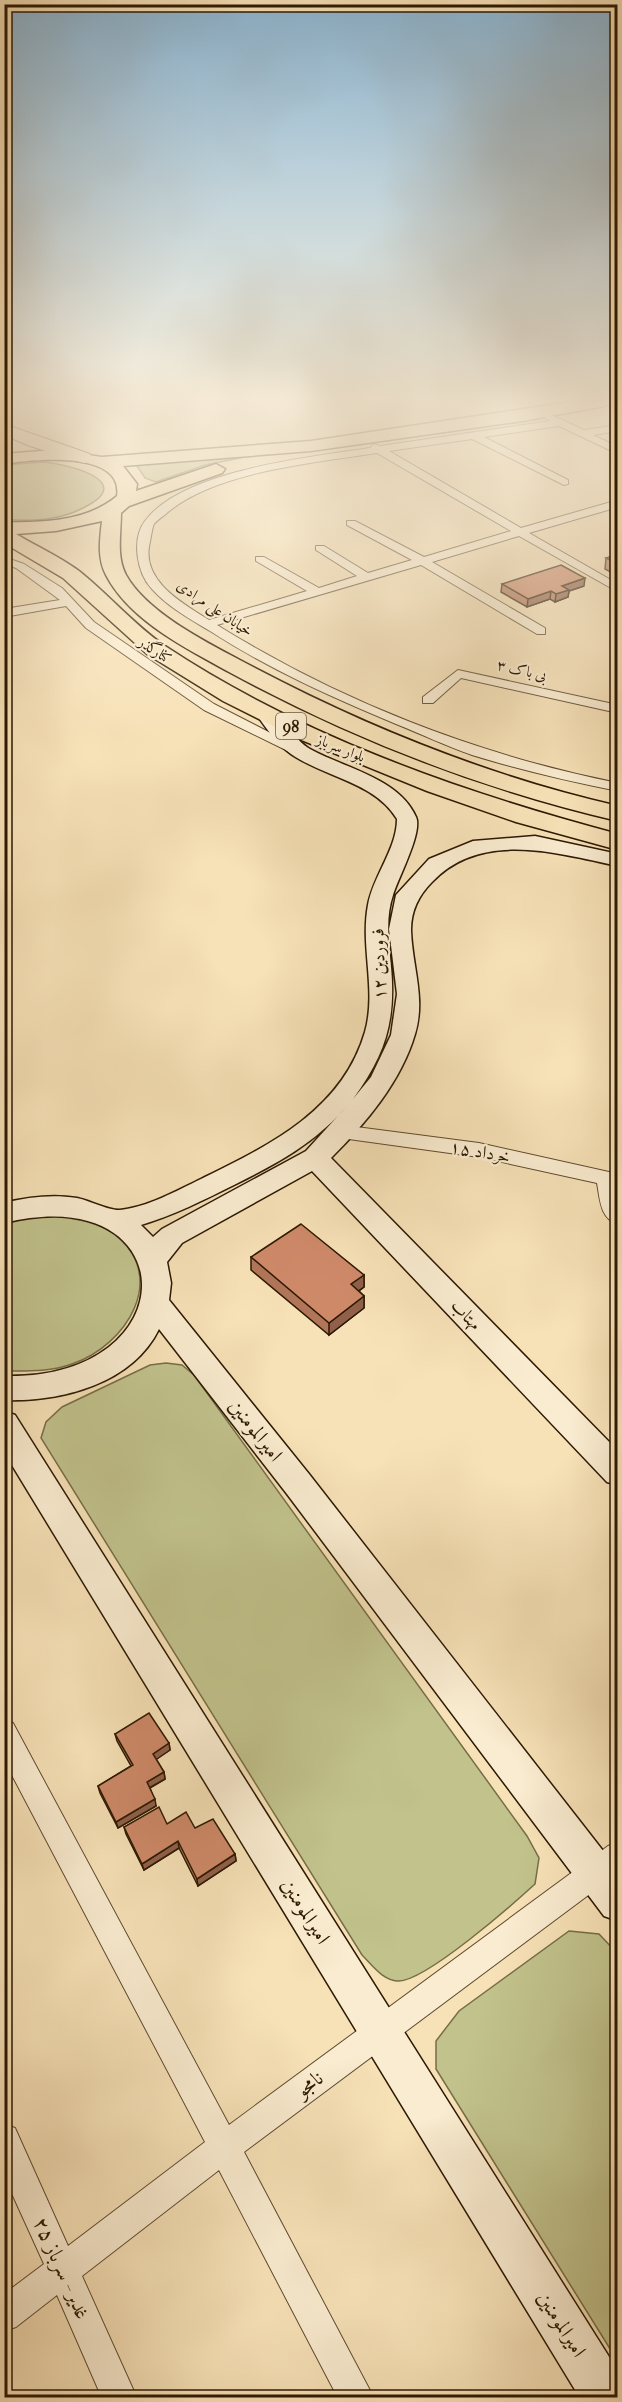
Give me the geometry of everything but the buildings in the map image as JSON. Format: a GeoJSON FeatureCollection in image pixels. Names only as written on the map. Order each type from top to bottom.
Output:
{"type":"FeatureCollection","features":[{"type":"Feature","properties":{"kind":"highway"},"geometry":{"type":"LineString","coordinates":[[4,528],[66,525],[89,519],[100,513]]}},
{"type":"Feature","properties":{"kind":"highway","name":"بلوار سرباز"},"geometry":{"type":"LineString","coordinates":[[115,513],[108,548],[110,560],[118,577],[141,604],[187,639],[323,712],[404,748],[471,774],[554,801],[618,814]]}},
{"type":"Feature","properties":{"kind":"highway","name":"بلوار سرباز"},"geometry":{"type":"LineString","coordinates":[[4,535],[70,574],[155,649],[231,696],[307,734],[436,786],[525,817],[618,842]]}},
{"type":"Feature","properties":{"kind":"highway"},"geometry":{"type":"LineString","coordinates":[[120,646],[155,649]]}},
{"type":"Feature","properties":{"kind":"highway"},"geometry":{"type":"LineString","coordinates":[[215,654],[240,646]]}},
{"type":"Feature","properties":{"kind":"street","name":"خیابان علی مرادی"},"geometry":{"type":"LineString","coordinates":[[161,513],[149,523],[143,546],[147,571],[155,586],[206,625],[240,646],[321,688],[475,751],[563,776],[618,787]]}},
{"type":"Feature","properties":{"kind":"street"},"geometry":{"type":"LineString","coordinates":[[489,513],[618,589]]}},
{"type":"Feature","properties":{"kind":"street"},"geometry":{"type":"LineString","coordinates":[[206,625],[587,513]]}},
{"type":"Feature","properties":{"kind":"street"},"geometry":{"type":"LineString","coordinates":[[351,523],[423,561],[541,631]]}},
{"type":"Feature","properties":{"kind":"street"},"geometry":{"type":"LineString","coordinates":[[320,548],[368,578]]}},
{"type":"Feature","properties":{"kind":"street"},"geometry":{"type":"LineString","coordinates":[[260,559],[318,592]]}},
{"type":"Feature","properties":{"kind":"street","name":"کنارگذر"},"geometry":{"type":"LineString","coordinates":[[4,560],[20,566],[58,591],[90,624],[209,707],[299,751]]}},
{"type":"Feature","properties":{"kind":"street"},"geometry":{"type":"LineString","coordinates":[[4,614],[69,602]]}},
{"type":"Feature","properties":{"kind":"street","name":"بی باک ۳"},"geometry":{"type":"LineString","coordinates":[[428,700],[458,674],[618,709]]}},
{"type":"Feature","properties":{"kind":"street","name":"۱۲ فروردین"},"geometry":{"type":"LineString","coordinates":[[153,1262],[159,1248],[172,1236],[315,1158],[330,1125],[373,1046],[381,1008],[382,989],[376,945],[380,903],[387,875],[408,830],[407,819],[399,807],[386,796],[299,751],[264,712]]}},
{"type":"Feature","properties":{"kind":"street","name":"۱۲ فروردین"},"geometry":{"type":"LineString","coordinates":[[116,1221],[159,1210],[183,1200],[330,1125],[382,1080],[403,1035],[409,994],[400,929],[407,895],[437,864],[473,847],[535,842],[618,860]]}},
{"type":"Feature","properties":{"kind":"street","name":"۱۵ خرداد"},"geometry":{"type":"LineString","coordinates":[[330,1125],[479,1150],[611,1180]]}},
{"type":"Feature","properties":{"kind":"street","name":"مهتاب"},"geometry":{"type":"LineString","coordinates":[[315,1158],[618,1472]]}},
{"type":"Feature","properties":{"kind":"street"},"geometry":{"type":"LineString","coordinates":[[611,1180],[614,1213],[618,1217]]}},
{"type":"Feature","properties":{"kind":"street"},"geometry":{"type":"LineString","coordinates":[[4,1388],[36,1389],[65,1384],[93,1373],[117,1358],[142,1332],[155,1303],[157,1282],[153,1262],[139,1239],[116,1221],[86,1209],[64,1206],[9,1210]]}},
{"type":"Feature","properties":{"kind":"street","name":"امیرالمومنین"},"geometry":{"type":"LineString","coordinates":[[155,1303],[298,1484],[606,1864],[618,1902]]}},
{"type":"Feature","properties":{"kind":"street","name":"امیرالمومنین"},"geometry":{"type":"LineString","coordinates":[[4,1424],[608,2397]]}},
{"type":"Feature","properties":{"kind":"street"},"geometry":{"type":"LineString","coordinates":[[4,1732],[357,2397]]}},
{"type":"Feature","properties":{"kind":"street","name":"نامجو"},"geometry":{"type":"LineString","coordinates":[[4,2315],[223,2148],[606,1864]]}},
{"type":"Feature","properties":{"kind":"street","name":"غدیر - سرباز ۲۵"},"geometry":{"type":"LineString","coordinates":[[4,2139],[120,2397]]}},
{"type":"Feature","properties":{"kind":"green space"},"geometry":{"type":"Polygon","coordinates":[[[5,513],[71,513],[55,518],[35,520],[5,519],[5,513]]]}},
{"type":"Feature","properties":{"kind":"green space"},"geometry":{"type":"Polygon","coordinates":[[[58,1216],[101,1227],[114,1234],[130,1251],[139,1270],[140,1289],[134,1308],[124,1326],[92,1355],[72,1364],[55,1368],[5,1371],[5,1225],[25,1218],[58,1216]]]}},
{"type":"Feature","properties":{"kind":"green space"},"geometry":{"type":"Polygon","coordinates":[[[166,1363],[182,1365],[194,1375],[527,1836],[539,1858],[535,1884],[469,1940],[412,1977],[399,1981],[388,1978],[378,1972],[362,1955],[41,1438],[46,1422],[62,1407],[150,1365],[166,1363]]]}},
{"type":"Feature","properties":{"kind":"green space"},"geometry":{"type":"Polygon","coordinates":[[[569,1931],[599,1934],[617,1953],[617,2360],[436,2069],[436,2041],[459,2011],[569,1931]]]}}]}
